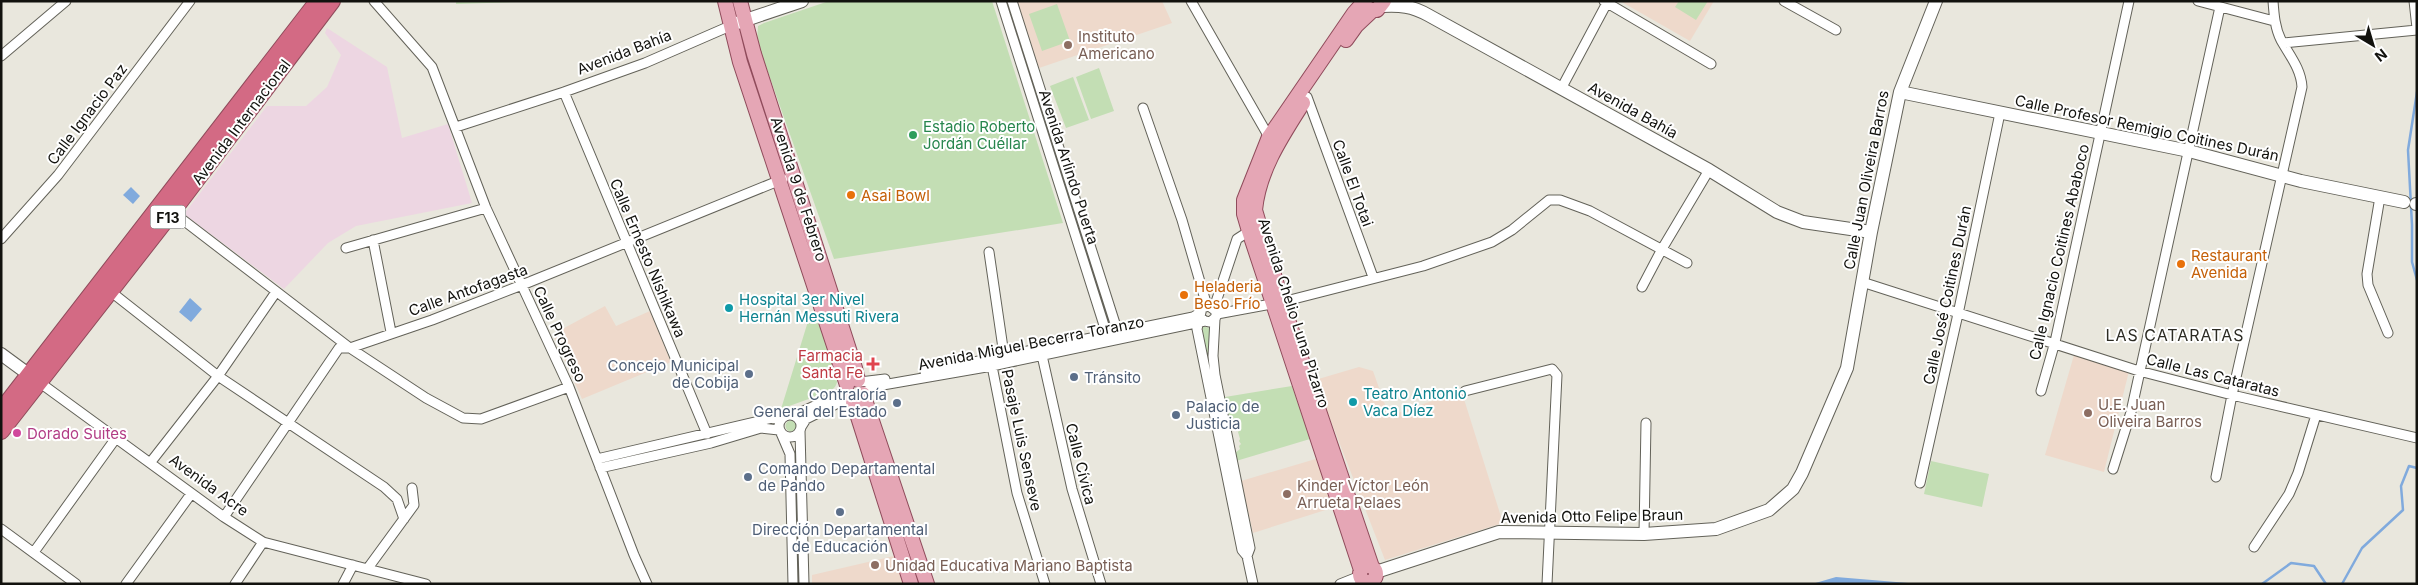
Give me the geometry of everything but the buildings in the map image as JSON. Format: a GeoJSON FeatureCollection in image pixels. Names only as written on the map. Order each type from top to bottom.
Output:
{"type":"FeatureCollection","features":[{"type":"Feature","properties":{"kind":"highway","name":"Avenida Internacional"},"geometry":{"type":"LineString","coordinates":[[1,411],[34,378],[110,291],[167,208],[318,1]]}},
{"type":"Feature","properties":{"kind":"highway","name":"Avenida Internacional"},"geometry":{"type":"LineString","coordinates":[[1,431],[34,378],[332,1]]}},
{"type":"Feature","properties":{"kind":"main road","name":"Avenida 9 de Febrero"},"geometry":{"type":"LineString","coordinates":[[725,1],[730,26],[780,180],[927,584]]}},
{"type":"Feature","properties":{"kind":"main road","name":"Avenida 9 de Febrero"},"geometry":{"type":"LineString","coordinates":[[740,1],[744,20],[856,368],[855,390],[911,584]]}},
{"type":"Feature","properties":{"kind":"main road","name":"Avenida Chelio Luna Pizarro"},"geometry":{"type":"LineString","coordinates":[[1369,577],[1254,229],[1244,214],[1244,200],[1269,137],[1354,13],[1373,4]]}},
{"type":"Feature","properties":{"kind":"main road","name":"Avenida Chelio Luna Pizarro"},"geometry":{"type":"LineString","coordinates":[[1254,229],[1256,196],[1268,164],[1307,97],[1373,4]]}},
{"type":"Feature","properties":{"kind":"street"},"geometry":{"type":"LineString","coordinates":[[1,56],[66,1]]}},
{"type":"Feature","properties":{"kind":"street","name":"Calle Ignacio Paz"},"geometry":{"type":"LineString","coordinates":[[1,238],[58,175],[190,1]]}},
{"type":"Feature","properties":{"kind":"street","name":"Calle Progreso"},"geometry":{"type":"LineString","coordinates":[[374,1],[432,67],[486,208],[570,387],[598,464],[647,584]]}},
{"type":"Feature","properties":{"kind":"street","name":"Avenida Bahía"},"geometry":{"type":"LineString","coordinates":[[456,126],[564,92],[645,62],[744,20],[802,1]]}},
{"type":"Feature","properties":{"kind":"street","name":"Avenida Arlindo Puerta"},"geometry":{"type":"LineString","coordinates":[[1001,1],[1108,338]]}},
{"type":"Feature","properties":{"kind":"street","name":"Avenida Arlindo Puerta"},"geometry":{"type":"LineString","coordinates":[[1012,1],[1119,336]]}},
{"type":"Feature","properties":{"kind":"street"},"geometry":{"type":"LineString","coordinates":[[1192,1],[1269,137]]}},
{"type":"Feature","properties":{"kind":"street"},"geometry":{"type":"LineString","coordinates":[[1784,1],[1836,30]]}},
{"type":"Feature","properties":{"kind":"street"},"geometry":{"type":"LineString","coordinates":[[1802,11],[1807,1]]}},
{"type":"Feature","properties":{"kind":"street","name":"Calle Juan Oliveira Barros"},"geometry":{"type":"LineString","coordinates":[[1862,282],[1900,92],[1936,1]]}},
{"type":"Feature","properties":{"kind":"street","name":"Calle Ignacio Coitines Ababoco"},"geometry":{"type":"LineString","coordinates":[[2041,391],[2055,342],[2129,1]]}},
{"type":"Feature","properties":{"kind":"street"},"geometry":{"type":"LineString","coordinates":[[2198,1],[2274,21]]}},
{"type":"Feature","properties":{"kind":"street"},"geometry":{"type":"LineString","coordinates":[[2216,477],[2232,395],[2302,87],[2301,76],[2283,43],[2274,21],[2273,1]]}},
{"type":"Feature","properties":{"kind":"street"},"geometry":{"type":"LineString","coordinates":[[2283,43],[2417,29],[2414,1]]}},
{"type":"Feature","properties":{"kind":"street"},"geometry":{"type":"LineString","coordinates":[[1561,89],[1607,2],[1711,64]]}},
{"type":"Feature","properties":{"kind":"street","name":"Avenida Bahía"},"geometry":{"type":"LineString","coordinates":[[1373,4],[1401,5],[1414,8],[1709,170],[1777,212],[1803,222],[1871,232]]}},
{"type":"Feature","properties":{"kind":"street"},"geometry":{"type":"LineString","coordinates":[[2112,469],[2131,412],[2220,7]]}},
{"type":"Feature","properties":{"kind":"street","name":"Calle Ernesto Nishikawa"},"geometry":{"type":"LineString","coordinates":[[564,92],[707,434]]}},
{"type":"Feature","properties":{"kind":"street","name":"Calle Profesor Remigio Coitines Durán"},"geometry":{"type":"LineString","coordinates":[[1900,92],[2189,151],[2301,181],[2412,203]]}},
{"type":"Feature","properties":{"kind":"street","name":"Calle El Totai"},"geometry":{"type":"LineString","coordinates":[[1307,97],[1373,277]]}},
{"type":"Feature","properties":{"kind":"street"},"geometry":{"type":"LineString","coordinates":[[1143,108],[1182,220],[1207,315],[1215,375],[1250,548],[1247,556]]}},
{"type":"Feature","properties":{"kind":"street","name":"Calle José Coitines Durán"},"geometry":{"type":"LineString","coordinates":[[1920,483],[2000,113]]}},
{"type":"Feature","properties":{"kind":"street"},"geometry":{"type":"LineString","coordinates":[[1642,288],[1662,249],[1709,170]]}},
{"type":"Feature","properties":{"kind":"street","name":"Calle Antofagasta"},"geometry":{"type":"LineString","coordinates":[[224,517],[339,348],[350,348],[391,332],[432,320],[794,174]]}},
{"type":"Feature","properties":{"kind":"street"},"geometry":{"type":"LineString","coordinates":[[2380,197],[2367,274],[2368,285],[2388,333]]}},
{"type":"Feature","properties":{"kind":"street","name":"Avenida Miguel Becerra Toranzo"},"geometry":{"type":"LineString","coordinates":[[1119,336],[1192,317],[1278,303],[1373,277],[1423,266],[1492,242],[1512,230],[1549,200],[1560,200],[1590,211],[1687,263]]}},
{"type":"Feature","properties":{"kind":"street"},"geometry":{"type":"LineString","coordinates":[[167,208],[350,348],[426,398],[463,418],[481,419],[570,387]]}},
{"type":"Feature","properties":{"kind":"street"},"geometry":{"type":"LineString","coordinates":[[346,248],[486,208]]}},
{"type":"Feature","properties":{"kind":"street"},"geometry":{"type":"LineString","coordinates":[[1198,336],[1237,239],[1254,229]]}},
{"type":"Feature","properties":{"kind":"street"},"geometry":{"type":"LineString","coordinates":[[373,240],[391,332]]}},
{"type":"Feature","properties":{"kind":"street"},"geometry":{"type":"LineString","coordinates":[[989,252],[1004,356]]}},
{"type":"Feature","properties":{"kind":"street","name":"Calle Las Cataratas"},"geometry":{"type":"LineString","coordinates":[[1862,282],[2139,370],[2232,395],[2417,438]]}},
{"type":"Feature","properties":{"kind":"street","name":"Avenida Otto Felipe Braun"},"geometry":{"type":"LineString","coordinates":[[1340,584],[1369,577],[1499,532],[1551,531],[1644,534],[1716,529],[1769,510],[1793,489],[1847,368],[1862,282]]}},
{"type":"Feature","properties":{"kind":"street"},"geometry":{"type":"LineString","coordinates":[[110,291],[218,376],[384,487],[397,499],[404,519]]}},
{"type":"Feature","properties":{"kind":"street"},"geometry":{"type":"LineString","coordinates":[[150,463],[218,376],[276,292]]}},
{"type":"Feature","properties":{"kind":"street","name":"Avenida Miguel Becerra Toranzo"},"geometry":{"type":"LineString","coordinates":[[795,415],[855,390],[1108,338],[1181,327],[1207,315]]}},
{"type":"Feature","properties":{"kind":"street"},"geometry":{"type":"LineString","coordinates":[[1181,327],[1189,327],[1198,336],[1242,550],[1247,556],[1253,584]]}},
{"type":"Feature","properties":{"kind":"street","name":"Avenida Miguel Becerra Toranzo"},"geometry":{"type":"LineString","coordinates":[[992,362],[1004,356],[1041,352]]}},
{"type":"Feature","properties":{"kind":"street","name":"Calle Cívica"},"geometry":{"type":"LineString","coordinates":[[1041,352],[1072,489],[1100,584]]}},
{"type":"Feature","properties":{"kind":"street","name":"Avenida Acre"},"geometry":{"type":"LineString","coordinates":[[1,354],[191,494],[263,542],[426,584]]}},
{"type":"Feature","properties":{"kind":"street","name":"Pasaje Luis Senseve"},"geometry":{"type":"LineString","coordinates":[[992,362],[1017,493],[1046,584]]}},
{"type":"Feature","properties":{"kind":"street"},"geometry":{"type":"LineString","coordinates":[[1465,391],[1552,369],[1557,375],[1548,584]]}},
{"type":"Feature","properties":{"kind":"street","name":"Avenida Miguel Becerra Toranzo"},"geometry":{"type":"LineString","coordinates":[[801,429],[806,419],[855,390]]}},
{"type":"Feature","properties":{"kind":"street"},"geometry":{"type":"LineString","coordinates":[[785,415],[780,420],[780,431],[790,454],[793,584]]}},
{"type":"Feature","properties":{"kind":"street"},"geometry":{"type":"LineString","coordinates":[[598,464],[707,434],[785,415],[795,415],[800,420],[801,429],[804,584]]}},
{"type":"Feature","properties":{"kind":"street"},"geometry":{"type":"LineString","coordinates":[[2254,547],[2289,494],[2298,474],[2316,415]]}},
{"type":"Feature","properties":{"kind":"street"},"geometry":{"type":"LineString","coordinates":[[1644,534],[1646,423]]}},
{"type":"Feature","properties":{"kind":"street"},"geometry":{"type":"LineString","coordinates":[[598,464],[711,444],[761,428],[771,427],[791,437],[801,429]]}},
{"type":"Feature","properties":{"kind":"street"},"geometry":{"type":"LineString","coordinates":[[34,552],[116,438]]}},
{"type":"Feature","properties":{"kind":"street"},"geometry":{"type":"LineString","coordinates":[[368,568],[414,505],[412,488]]}},
{"type":"Feature","properties":{"kind":"street"},"geometry":{"type":"LineString","coordinates":[[126,584],[191,494]]}},
{"type":"Feature","properties":{"kind":"street"},"geometry":{"type":"LineString","coordinates":[[1,529],[76,584]]}},
{"type":"Feature","properties":{"kind":"street"},"geometry":{"type":"LineString","coordinates":[[235,584],[263,542]]}},
{"type":"Feature","properties":{"kind":"street"},"geometry":{"type":"LineString","coordinates":[[343,584],[353,565]]}},
{"type":"Feature","properties":{"kind":"shaded area","name":"Instituto Americano"},"geometry":{"type":"Polygon","coordinates":[[[1016,1],[1162,1],[1172,23],[1039,68],[1016,1]]]}},
{"type":"Feature","properties":{"kind":"shaded area"},"geometry":{"type":"Polygon","coordinates":[[[1620,1],[1714,1],[1690,41],[1620,1]]]}},
{"type":"Feature","properties":{"kind":"shaded area"},"geometry":{"type":"Polygon","coordinates":[[[327,28],[387,67],[402,138],[448,124],[472,203],[356,226],[328,243],[284,289],[184,214],[267,106],[306,106],[327,87],[341,55],[325,33],[327,28]]]}},
{"type":"Feature","properties":{"kind":"shaded area"},"geometry":{"type":"Polygon","coordinates":[[[605,306],[616,326],[650,311],[671,362],[582,399],[553,334],[605,306]]]}},
{"type":"Feature","properties":{"kind":"shaded area","name":"U.E. Juan Oliveira Barros"},"geometry":{"type":"Polygon","coordinates":[[[2074,355],[2129,371],[2104,472],[2045,455],[2074,355]]]}},
{"type":"Feature","properties":{"kind":"shaded area"},"geometry":{"type":"Polygon","coordinates":[[[1359,367],[1373,371],[1389,416],[1455,393],[1463,396],[1503,523],[1385,560],[1315,380],[1359,367]]]}},
{"type":"Feature","properties":{"kind":"shaded area","name":"Kinder Víctor León Arrueta Pelaes"},"geometry":{"type":"Polygon","coordinates":[[[1319,458],[1335,507],[1253,533],[1241,481],[1319,458]]]}},
{"type":"Feature","properties":{"kind":"shaded area","name":"Unidad Educativa Mariano Baptista"},"geometry":{"type":"Polygon","coordinates":[[[894,556],[904,584],[812,584],[812,575],[894,556]]]}},
{"type":"Feature","properties":{"kind":"green space"},"geometry":{"type":"Polygon","coordinates":[[[456,1],[547,1],[456,4],[456,1]]]}},
{"type":"Feature","properties":{"kind":"green space","name":"Estadio Roberto Jordán Cuéllar"},"geometry":{"type":"Polygon","coordinates":[[[829,1],[992,1],[1063,223],[834,259],[757,41],[758,26],[829,1]]]}},
{"type":"Feature","properties":{"kind":"green space"},"geometry":{"type":"Polygon","coordinates":[[[1679,1],[1708,1],[1696,20],[1675,7],[1679,1]]]}},
{"type":"Feature","properties":{"kind":"green space"},"geometry":{"type":"Polygon","coordinates":[[[1057,4],[1070,41],[1042,51],[1029,14],[1057,4]]]}},
{"type":"Feature","properties":{"kind":"green space"},"geometry":{"type":"Polygon","coordinates":[[[1099,68],[1114,111],[1091,119],[1076,77],[1099,68]]]}},
{"type":"Feature","properties":{"kind":"green space"},"geometry":{"type":"Polygon","coordinates":[[[1073,77],[1089,120],[1066,128],[1050,86],[1073,77]]]}},
{"type":"Feature","properties":{"kind":"green space"},"geometry":{"type":"Polygon","coordinates":[[[816,317],[838,377],[836,384],[828,392],[781,409],[809,318],[816,317]]]}},
{"type":"Feature","properties":{"kind":"green space"},"geometry":{"type":"Polygon","coordinates":[[[1202,326],[1209,328],[1210,373],[1202,326]]]}},
{"type":"Feature","properties":{"kind":"green space"},"geometry":{"type":"Polygon","coordinates":[[[1292,386],[1310,439],[1236,461],[1235,453],[1240,449],[1239,446],[1241,444],[1239,441],[1239,431],[1237,427],[1232,430],[1225,397],[1292,386]]]}},
{"type":"Feature","properties":{"kind":"green space"},"geometry":{"type":"Polygon","coordinates":[[[791,420],[797,426],[791,432],[785,426],[791,420]]]}},
{"type":"Feature","properties":{"kind":"green space"},"geometry":{"type":"Polygon","coordinates":[[[1931,461],[1989,474],[1982,507],[1924,494],[1931,461]]]}},
{"type":"Feature","properties":{"kind":"water"},"geometry":{"type":"Polygon","coordinates":[[[131,187],[140,196],[133,204],[123,195],[131,187]]]}},
{"type":"Feature","properties":{"kind":"water"},"geometry":{"type":"Polygon","coordinates":[[[190,298],[202,309],[191,322],[179,312],[190,298]]]}},
{"type":"Feature","properties":{"kind":"water"},"geometry":{"type":"Polygon","coordinates":[[[1836,577],[1920,584],[1812,584],[1836,577]]]}},
{"type":"Feature","properties":{"kind":"waterway"},"geometry":{"type":"LineString","coordinates":[[2417,92],[2408,150],[2412,262],[2417,280]]}},
{"type":"Feature","properties":{"kind":"waterway"},"geometry":{"type":"LineString","coordinates":[[2342,584],[2362,548],[2403,510],[2401,486],[2409,466],[2417,468]]}},
{"type":"Feature","properties":{"kind":"waterway"},"geometry":{"type":"LineString","coordinates":[[2262,584],[2291,563],[2314,566],[2326,584]]}},
{"type":"Feature","properties":{"kind":"place","name":"Instituto Americano"},"geometry":{"type":"Point","coordinates":[1068,45]}},
{"type":"Feature","properties":{"kind":"place","name":"Estadio Roberto Jordán Cuéllar"},"geometry":{"type":"Point","coordinates":[913,135]}},
{"type":"Feature","properties":{"kind":"place","name":"Asai Bowl"},"geometry":{"type":"Point","coordinates":[851,195]}},
{"type":"Feature","properties":{"kind":"place","name":"Restaurant Avenida"},"geometry":{"type":"Point","coordinates":[2181,264]}},
{"type":"Feature","properties":{"kind":"place","name":"Heladeria Beso Frío"},"geometry":{"type":"Point","coordinates":[1184,295]}},
{"type":"Feature","properties":{"kind":"place","name":"Hospital 3er Nivel Hernán Messuti Rivera"},"geometry":{"type":"Point","coordinates":[729,308]}},
{"type":"Feature","properties":{"kind":"place","name":"Farmacia Santa Fe"},"geometry":{"type":"Point","coordinates":[873,364]}},
{"type":"Feature","properties":{"kind":"place","name":"Concejo Municipal de Cobija"},"geometry":{"type":"Point","coordinates":[749,374]}},
{"type":"Feature","properties":{"kind":"place","name":"Tránsito"},"geometry":{"type":"Point","coordinates":[1074,377]}},
{"type":"Feature","properties":{"kind":"place","name":"Teatro Antonio Vaca Díez"},"geometry":{"type":"Point","coordinates":[1353,402]}},
{"type":"Feature","properties":{"kind":"place","name":"Contraloría General del Estado"},"geometry":{"type":"Point","coordinates":[897,403]}},
{"type":"Feature","properties":{"kind":"place","name":"U.E. Juan Oliveira Barros"},"geometry":{"type":"Point","coordinates":[2088,413]}},
{"type":"Feature","properties":{"kind":"place","name":"Palacio de Justicia"},"geometry":{"type":"Point","coordinates":[1176,415]}},
{"type":"Feature","properties":{"kind":"place","name":"Dorado Suites"},"geometry":{"type":"Point","coordinates":[17,433]}},
{"type":"Feature","properties":{"kind":"place","name":"Comando Departamental de Pando"},"geometry":{"type":"Point","coordinates":[748,477]}},
{"type":"Feature","properties":{"kind":"place","name":"Kinder Víctor León Arrueta Pelaes"},"geometry":{"type":"Point","coordinates":[1287,494]}},
{"type":"Feature","properties":{"kind":"place","name":"Dirección Departamental de Educación"},"geometry":{"type":"Point","coordinates":[840,512]}},
{"type":"Feature","properties":{"kind":"place","name":"Unidad Educativa Mariano Baptista"},"geometry":{"type":"Point","coordinates":[875,565]}},
{"type":"Feature","properties":{"kind":"district","name":"LAS CATARATAS"},"geometry":{"type":"Point","coordinates":[2175,335]}}]}
